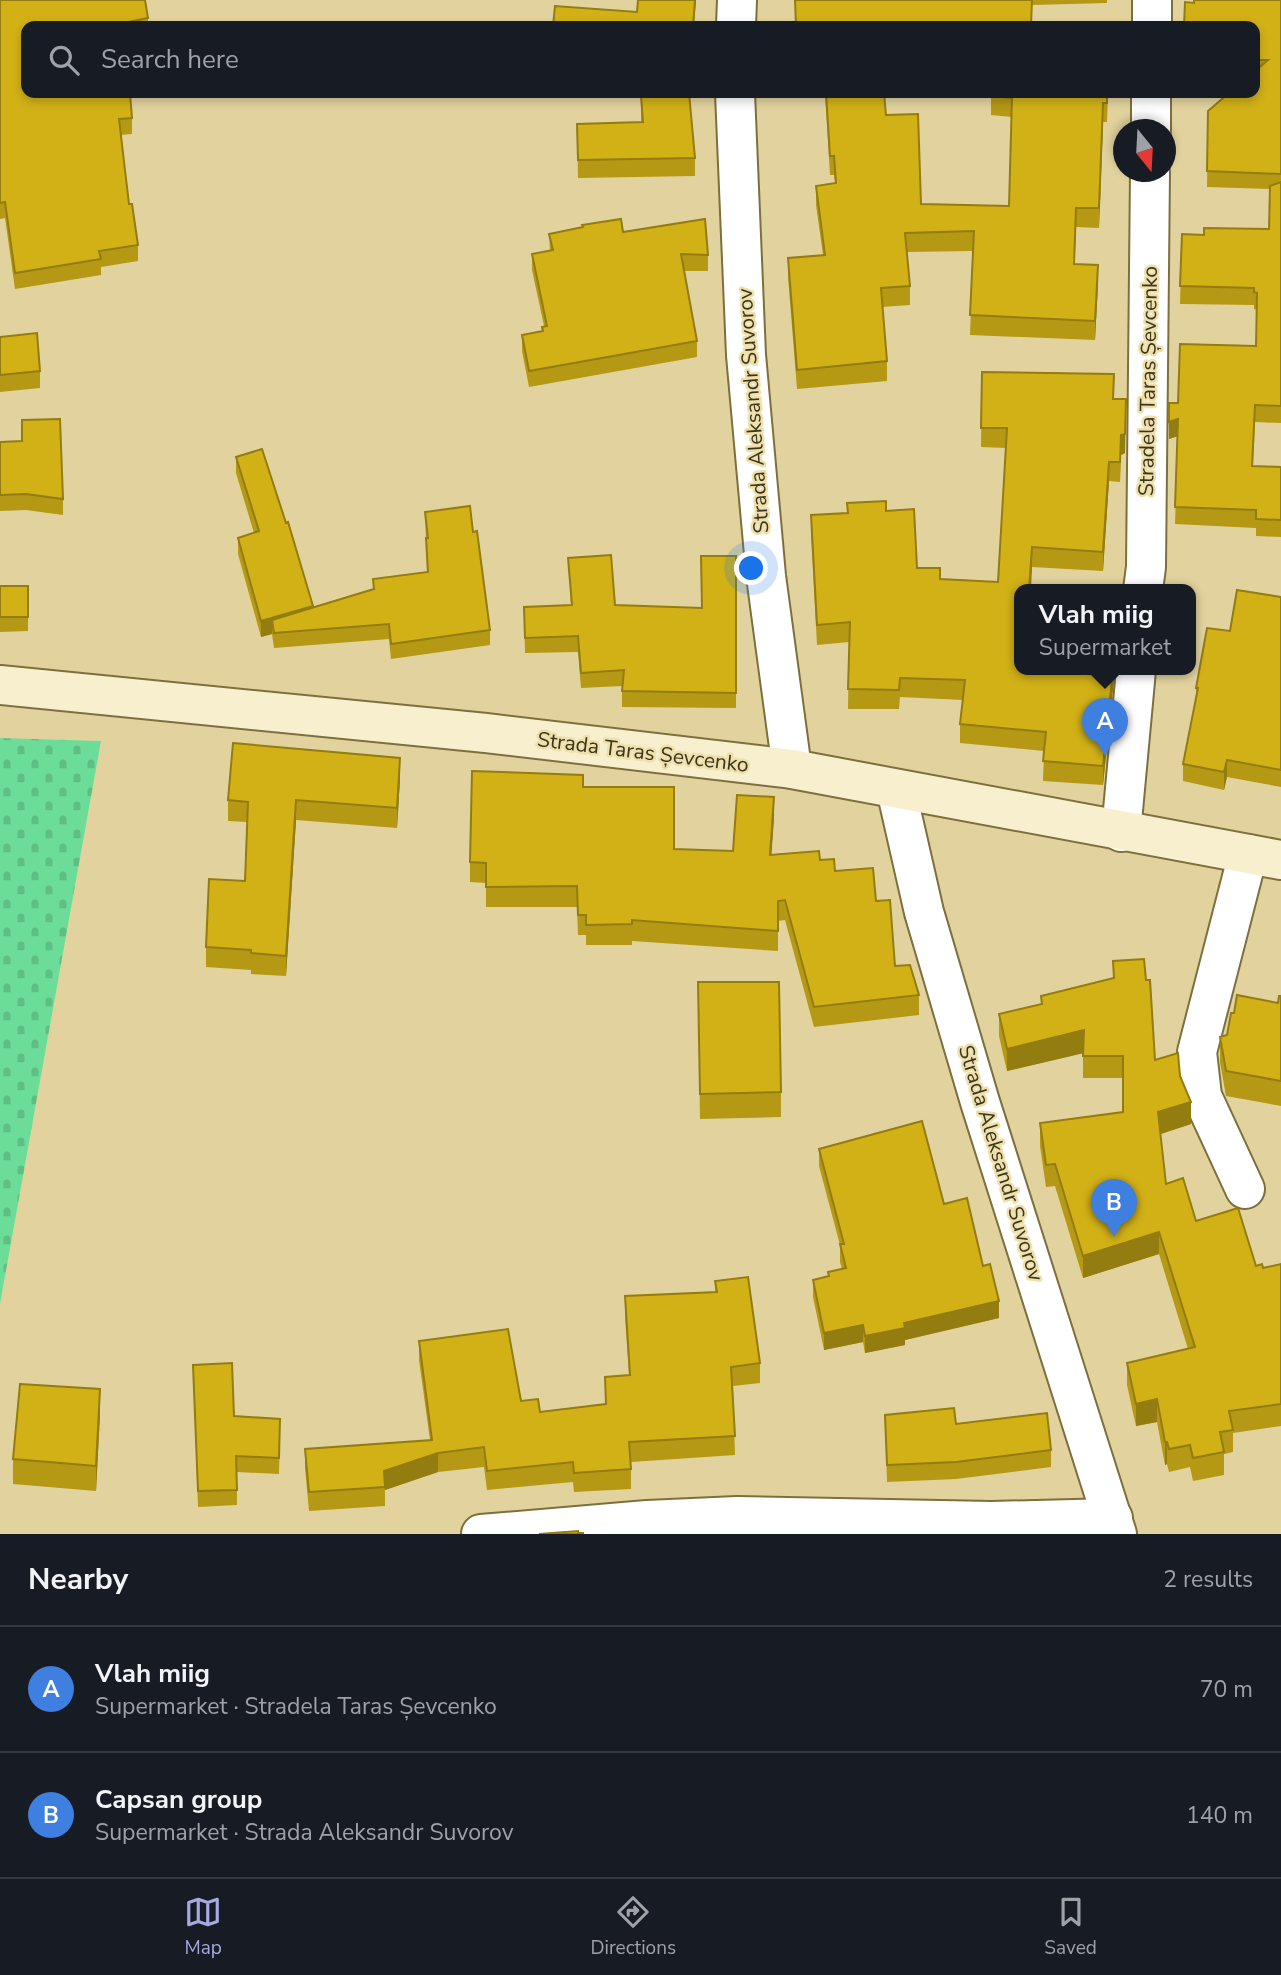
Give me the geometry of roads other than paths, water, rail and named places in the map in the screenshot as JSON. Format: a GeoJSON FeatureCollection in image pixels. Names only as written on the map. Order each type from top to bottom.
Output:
{"type":"FeatureCollection","features":[{"type":"Feature","properties":{"kind":"main road","name":"Strada Taras Șevcenko"},"geometry":{"type":"LineString","coordinates":[[0,685],[486,733],[792,769],[1264,857]]}},
{"type":"Feature","properties":{"kind":"street"},"geometry":{"type":"LineString","coordinates":[[736,21],[737,0]]}},
{"type":"Feature","properties":{"kind":"street"},"geometry":{"type":"LineString","coordinates":[[1152,0],[1152,21]]}},
{"type":"Feature","properties":{"kind":"street","name":"Strada Aleksandr Suvorov"},"geometry":{"type":"LineString","coordinates":[[735,98],[746,355],[766,576],[792,769]]}},
{"type":"Feature","properties":{"kind":"street"},"geometry":{"type":"LineString","coordinates":[[1151,98],[1151,119]]}},
{"type":"Feature","properties":{"kind":"street","name":"Stradela Taras Șevcenko"},"geometry":{"type":"LineString","coordinates":[[1143,584],[1150,182]]}},
{"type":"Feature","properties":{"kind":"street"},"geometry":{"type":"LineString","coordinates":[[1121,832],[1136,675]]}},
{"type":"Feature","properties":{"kind":"street","name":"Strada Aleksandr Suvorov"},"geometry":{"type":"LineString","coordinates":[[896,789],[923,912],[980,1102],[1115,1526]]}},
{"type":"Feature","properties":{"kind":"street"},"geometry":{"type":"LineString","coordinates":[[1245,1189],[1202,1096],[1197,1052],[1264,857]]}},
{"type":"Feature","properties":{"kind":"street"},"geometry":{"type":"LineString","coordinates":[[481,1534],[647,1520],[737,1516],[1115,1526]]}},
{"type":"Feature","properties":{"kind":"place","name":"Vlah miig"},"geometry":{"type":"Point","coordinates":[1105,756]}},
{"type":"Feature","properties":{"kind":"place","name":"Capsan group"},"geometry":{"type":"Point","coordinates":[1114,1237]}}]}
